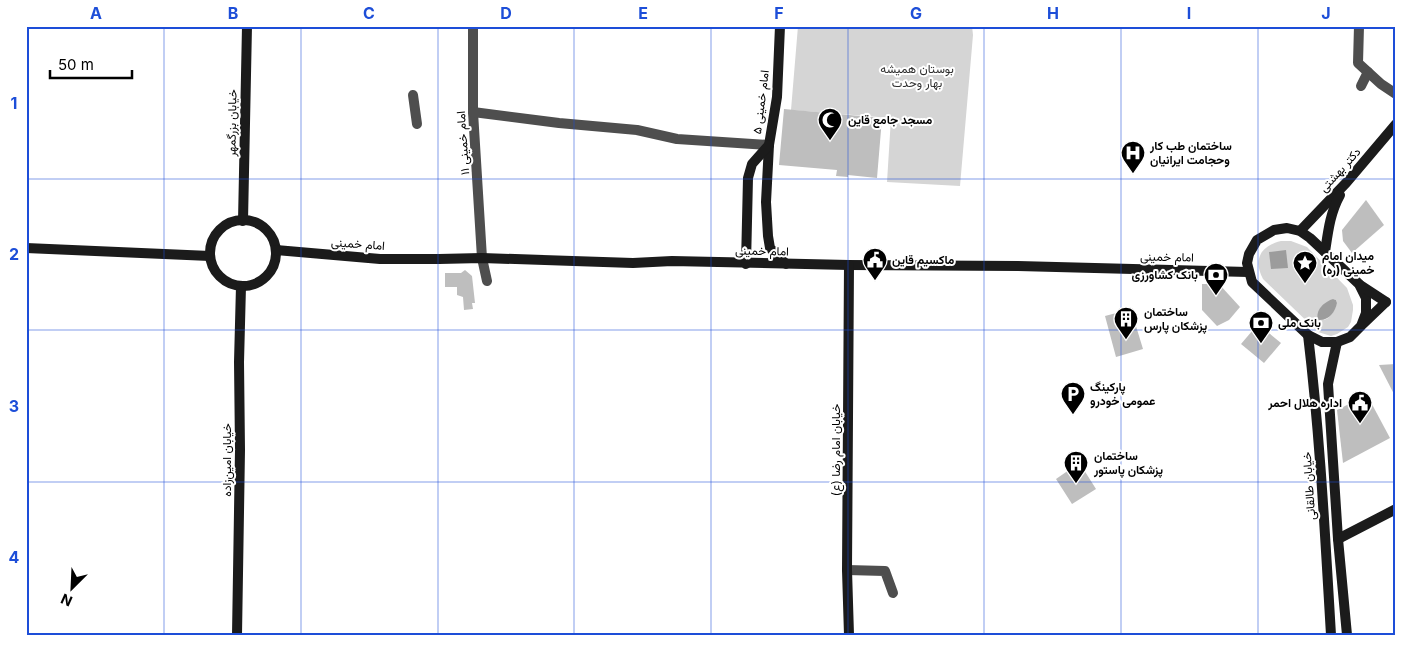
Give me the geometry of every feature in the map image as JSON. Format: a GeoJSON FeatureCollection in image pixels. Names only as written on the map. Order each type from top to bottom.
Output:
{"type":"FeatureCollection","features":[{"type":"Feature","properties":{"kind":"main road","name":"خیابان بزرگمهر"},"geometry":{"type":"LineString","coordinates":[[243,221],[247,26]]}},
{"type":"Feature","properties":{"kind":"main road","name":"امام خمینی ۵"},"geometry":{"type":"LineString","coordinates":[[746,264],[748,178],[752,164],[769,145],[777,96],[780,26]]}},
{"type":"Feature","properties":{"kind":"main road","name":"دکتر بهشتی"},"geometry":{"type":"LineString","coordinates":[[1300,231],[1346,183],[1396,124]]}},
{"type":"Feature","properties":{"kind":"main road"},"geometry":{"type":"LineString","coordinates":[[769,145],[766,202],[768,236],[770,248],[786,264]]}},
{"type":"Feature","properties":{"kind":"main road"},"geometry":{"type":"LineString","coordinates":[[1325,252],[1328,228],[1334,207],[1346,183]]}},
{"type":"Feature","properties":{"kind":"main road"},"geometry":{"type":"LineString","coordinates":[[243,221],[258,224],[265,229],[274,241],[276,250],[272,269],[266,276],[259,282],[241,286],[224,280],[212,265],[210,256],[216,234],[228,224],[243,221]]}},
{"type":"Feature","properties":{"kind":"main road"},"geometry":{"type":"LineString","coordinates":[[1287,228],[1300,231],[1325,252],[1359,284],[1391,302],[1350,337],[1337,342],[1322,342],[1308,335],[1261,292],[1252,282],[1248,272],[1249,254],[1257,240],[1274,230],[1287,228]]}},
{"type":"Feature","properties":{"kind":"main road"},"geometry":{"type":"LineString","coordinates":[[26,248],[210,256]]}},
{"type":"Feature","properties":{"kind":"main road","name":"امام خمینی"},"geometry":{"type":"LineString","coordinates":[[276,250],[380,259],[482,258],[633,263],[1044,266],[1248,272]]}},
{"type":"Feature","properties":{"kind":"main road","name":"خیابان امام رضا (ع)"},"geometry":{"type":"LineString","coordinates":[[849,265],[847,570],[849,635]]}},
{"type":"Feature","properties":{"kind":"main road"},"geometry":{"type":"LineString","coordinates":[[1359,284],[1366,298],[1366,313],[1361,326]]}},
{"type":"Feature","properties":{"kind":"main road","name":"خیابان امین‌زاده"},"geometry":{"type":"LineString","coordinates":[[237,635],[241,286]]}},
{"type":"Feature","properties":{"kind":"main road","name":"خیابان طالقانی"},"geometry":{"type":"LineString","coordinates":[[1308,335],[1323,494],[1331,635]]}},
{"type":"Feature","properties":{"kind":"main road","name":"خیابان طالقانی"},"geometry":{"type":"LineString","coordinates":[[1337,342],[1328,384],[1338,539],[1347,635]]}},
{"type":"Feature","properties":{"kind":"main road"},"geometry":{"type":"LineString","coordinates":[[1338,539],[1396,509]]}},
{"type":"Feature","properties":{"kind":"street","name":"امام خمینی ۱۱"},"geometry":{"type":"LineString","coordinates":[[473,26],[473,112],[482,258],[487,281]]}},
{"type":"Feature","properties":{"kind":"street"},"geometry":{"type":"LineString","coordinates":[[1359,26],[1358,63],[1381,84],[1396,94]]}},
{"type":"Feature","properties":{"kind":"street"},"geometry":{"type":"LineString","coordinates":[[1361,86],[1368,72]]}},
{"type":"Feature","properties":{"kind":"street"},"geometry":{"type":"LineString","coordinates":[[413,96],[417,124]]}},
{"type":"Feature","properties":{"kind":"street"},"geometry":{"type":"LineString","coordinates":[[473,112],[636,130],[677,138],[769,145]]}},
{"type":"Feature","properties":{"kind":"street"},"geometry":{"type":"LineString","coordinates":[[847,570],[885,571],[893,593]]}},
{"type":"Feature","properties":{"kind":"green space","name":"بوستان همیشه بهار وحدت"},"geometry":{"type":"Polygon","coordinates":[[[798,26],[972,26],[973,35],[960,186],[887,182],[891,118],[791,110],[798,26]]]}},
{"type":"Feature","properties":{"kind":"green space","name":"میدان امام خمینی (ره)"},"geometry":{"type":"Polygon","coordinates":[[[1291,241],[1307,247],[1347,288],[1353,305],[1351,322],[1348,327],[1331,336],[1318,332],[1263,279],[1259,266],[1260,255],[1263,250],[1274,243],[1291,241]],[[1336,300],[1329,301],[1318,320],[1330,316],[1337,303],[1336,300]]]}},
{"type":"Feature","properties":{"kind":"shaded area"},"geometry":{"type":"Polygon","coordinates":[[[1286,250],[1288,268],[1271,269],[1269,252],[1286,250]]]}},
{"type":"Feature","properties":{"kind":"shaded area"},"geometry":{"type":"Polygon","coordinates":[[[1333,299],[1337,303],[1333,313],[1325,319],[1318,320],[1317,316],[1321,307],[1333,299]]]}},
{"type":"Feature","properties":{"kind":"building","name":"مسجد جامع قاین"},"geometry":{"type":"Polygon","coordinates":[[[784,109],[882,118],[877,178],[848,175],[848,177],[836,176],[837,170],[779,165],[784,109]]]}},
{"type":"Feature","properties":{"kind":"building"},"geometry":{"type":"Polygon","coordinates":[[[1366,200],[1384,225],[1352,253],[1343,241],[1342,230],[1366,200]]]}},
{"type":"Feature","properties":{"kind":"building"},"geometry":{"type":"Polygon","coordinates":[[[465,270],[472,276],[475,303],[472,303],[473,309],[464,310],[463,297],[457,295],[457,287],[445,287],[445,273],[461,273],[465,270]]]}},
{"type":"Feature","properties":{"kind":"building","name":"بانک کشاورزی"},"geometry":{"type":"Polygon","coordinates":[[[1202,284],[1219,284],[1240,307],[1229,320],[1217,326],[1202,310],[1202,284]]]}},
{"type":"Feature","properties":{"kind":"building","name":"ساختمان پزشکان پارس"},"geometry":{"type":"Polygon","coordinates":[[[1120,312],[1121,316],[1132,313],[1143,349],[1116,357],[1105,316],[1120,312]]]}},
{"type":"Feature","properties":{"kind":"building","name":"بانک ملی"},"geometry":{"type":"Polygon","coordinates":[[[1258,324],[1281,343],[1264,363],[1241,344],[1258,324]]]}},
{"type":"Feature","properties":{"kind":"building"},"geometry":{"type":"Polygon","coordinates":[[[1396,364],[1396,398],[1379,365],[1396,364]]]}},
{"type":"Feature","properties":{"kind":"building","name":"اداره هلال احمر"},"geometry":{"type":"Polygon","coordinates":[[[1367,395],[1390,438],[1343,463],[1337,410],[1367,395]]]}},
{"type":"Feature","properties":{"kind":"building","name":"ساختمان پزشکان پاستور"},"geometry":{"type":"Polygon","coordinates":[[[1068,466],[1084,470],[1096,489],[1072,504],[1056,479],[1069,470],[1068,466]]]}},
{"type":"Feature","properties":{"kind":"place","name":"مسجد جامع قاین"},"geometry":{"type":"Point","coordinates":[830,141]}},
{"type":"Feature","properties":{"kind":"place","name":"ساختمان طب کار و‌حجامت ایرانیان"},"geometry":{"type":"Point","coordinates":[1133,174]}},
{"type":"Feature","properties":{"kind":"place","name":"ماکسیم قاین"},"geometry":{"type":"Point","coordinates":[875,281]}},
{"type":"Feature","properties":{"kind":"place","name":"میدان امام خمینی (ره)"},"geometry":{"type":"Point","coordinates":[1305,284]}},
{"type":"Feature","properties":{"kind":"place","name":"بانک کشاورزی"},"geometry":{"type":"Point","coordinates":[1216,296]}},
{"type":"Feature","properties":{"kind":"place","name":"ساختمان پزشکان پارس"},"geometry":{"type":"Point","coordinates":[1126,340]}},
{"type":"Feature","properties":{"kind":"place","name":"بانک ملی"},"geometry":{"type":"Point","coordinates":[1261,344]}},
{"type":"Feature","properties":{"kind":"place","name":"پارکینگ عمومی خودرو"},"geometry":{"type":"Point","coordinates":[1073,415]}},
{"type":"Feature","properties":{"kind":"place","name":"اداره هلال احمر"},"geometry":{"type":"Point","coordinates":[1360,424]}},
{"type":"Feature","properties":{"kind":"place","name":"ساختمان پزشکان پاستور"},"geometry":{"type":"Point","coordinates":[1076,484]}}]}
